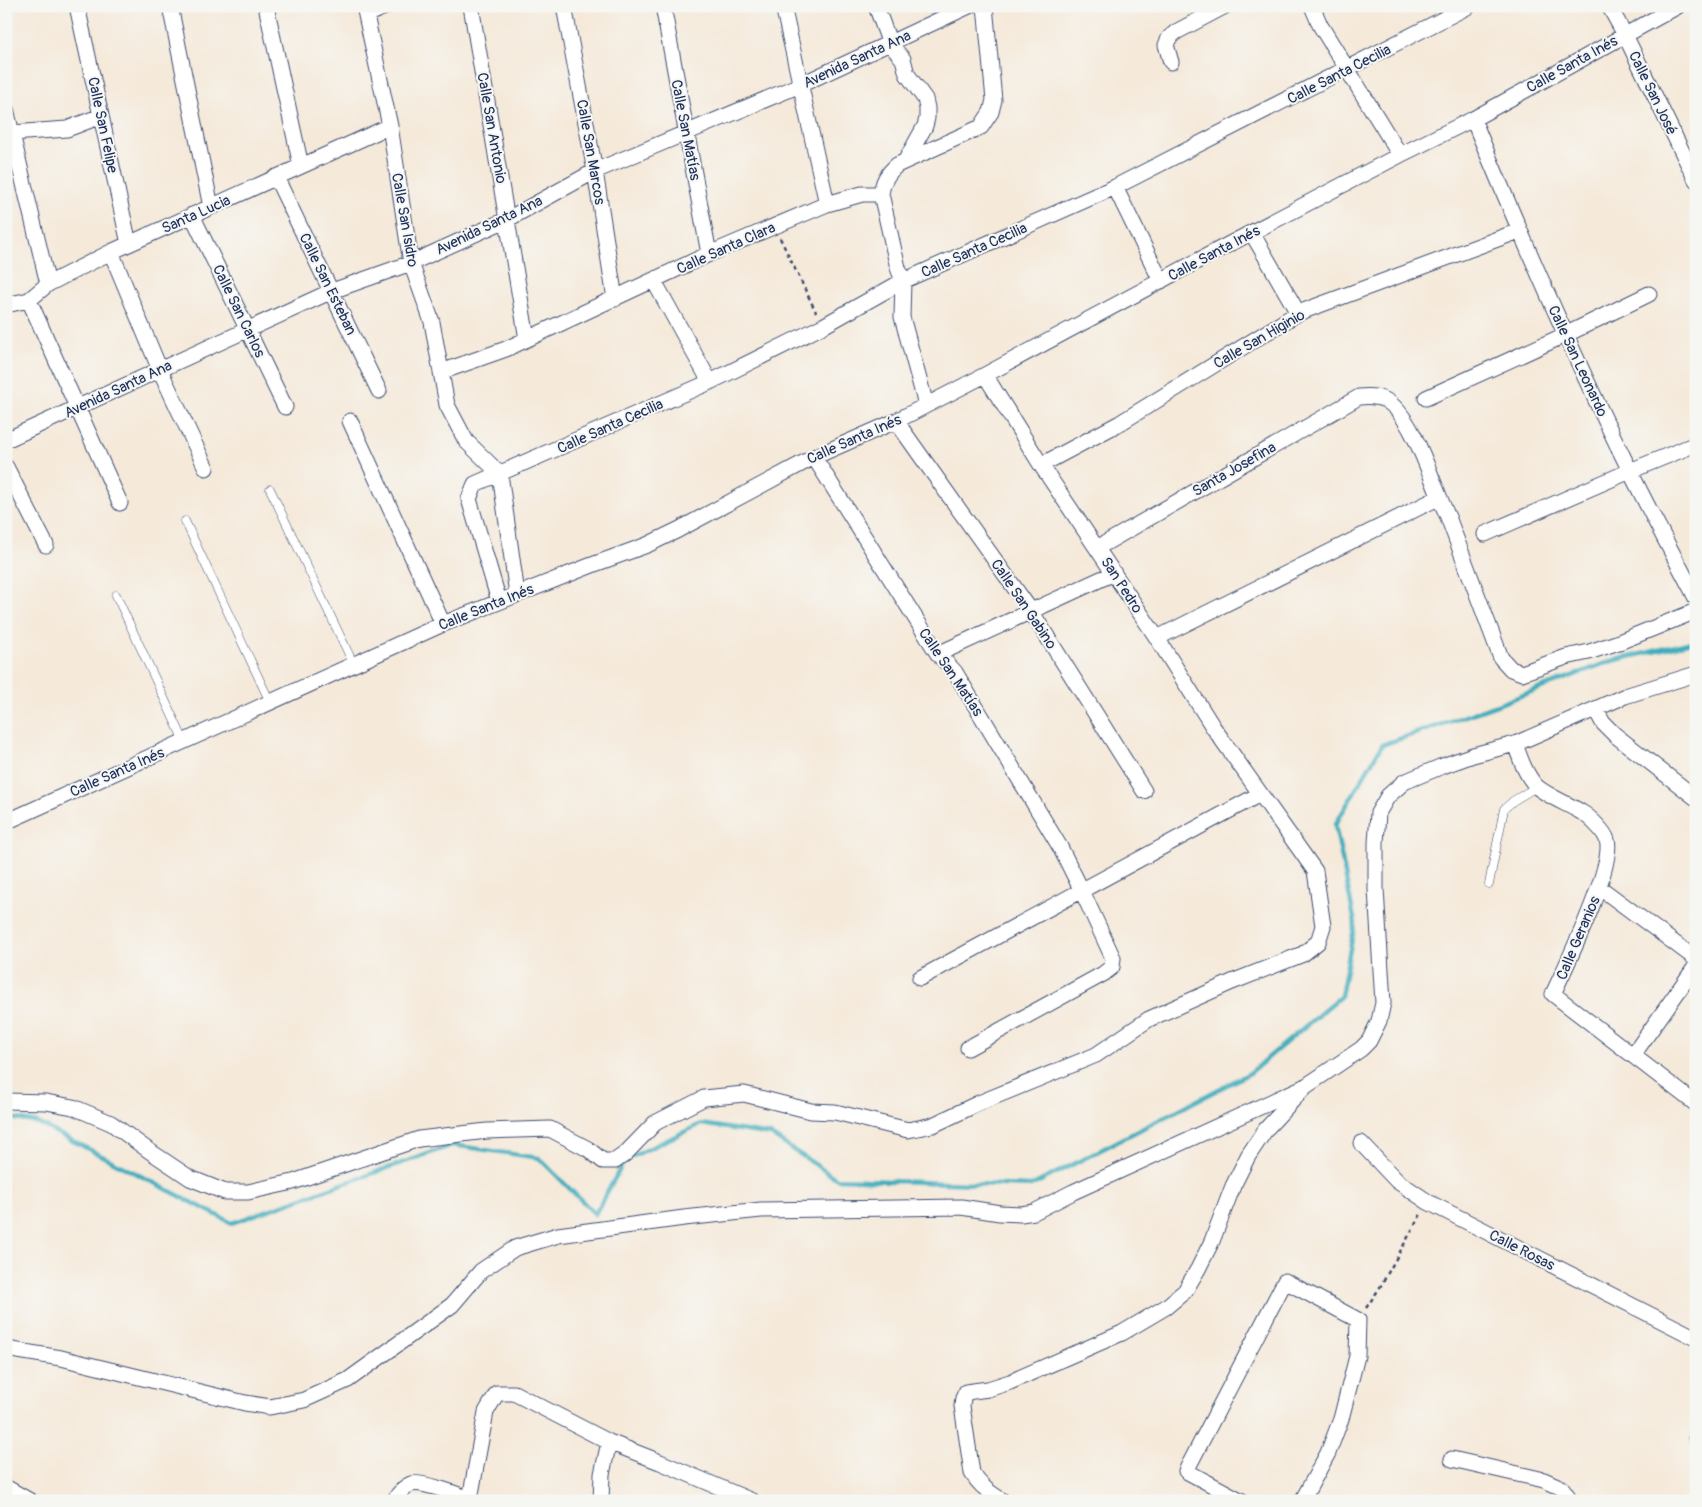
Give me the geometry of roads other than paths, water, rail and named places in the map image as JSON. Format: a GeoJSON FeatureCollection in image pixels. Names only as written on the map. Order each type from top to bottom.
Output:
{"type":"FeatureCollection","features":[{"type":"Feature","properties":{"kind":"street","name":"Calle San Felipe"},"geometry":{"type":"LineString","coordinates":[[77,6],[129,244]]}},
{"type":"Feature","properties":{"kind":"street"},"geometry":{"type":"LineString","coordinates":[[170,6],[210,207]]}},
{"type":"Feature","properties":{"kind":"street"},"geometry":{"type":"LineString","coordinates":[[266,6],[301,166]]}},
{"type":"Feature","properties":{"kind":"street"},"geometry":{"type":"LineString","coordinates":[[365,11],[387,6]]}},
{"type":"Feature","properties":{"kind":"street","name":"Calle San Antonio"},"geometry":{"type":"LineString","coordinates":[[471,6],[527,340]]}},
{"type":"Feature","properties":{"kind":"street","name":"Calle San Marcos"},"geometry":{"type":"LineString","coordinates":[[564,6],[596,171],[615,299]]}},
{"type":"Feature","properties":{"kind":"street","name":"Calle San Matías"},"geometry":{"type":"LineString","coordinates":[[663,6],[709,254]]}},
{"type":"Feature","properties":{"kind":"street"},"geometry":{"type":"LineString","coordinates":[[783,6],[827,204]]}},
{"type":"Feature","properties":{"kind":"street"},"geometry":{"type":"LineString","coordinates":[[876,6],[890,44],[903,59],[907,74],[921,92],[927,108],[925,126],[906,160]]}},
{"type":"Feature","properties":{"kind":"street","name":"Avenida Santa Ana"},"geometry":{"type":"LineString","coordinates":[[6,440],[332,291],[411,263],[508,219],[596,171],[687,131],[800,85],[969,6]]}},
{"type":"Feature","properties":{"kind":"street"},"geometry":{"type":"LineString","coordinates":[[926,405],[902,316],[903,281],[898,268],[881,194],[883,183],[889,172],[906,160],[981,127],[990,112],[994,100],[985,6]]}},
{"type":"Feature","properties":{"kind":"street"},"geometry":{"type":"LineString","coordinates":[[1171,62],[1166,45],[1170,38],[1176,32],[1225,6]]}},
{"type":"Feature","properties":{"kind":"street"},"geometry":{"type":"LineString","coordinates":[[1312,6],[1320,25],[1400,155]]}},
{"type":"Feature","properties":{"kind":"street","name":"Calle Santa Cecilia"},"geometry":{"type":"LineString","coordinates":[[499,601],[469,499],[475,484],[710,382],[823,326],[903,281],[1115,187],[1469,6]]}},
{"type":"Feature","properties":{"kind":"street","name":"Calle San José"},"geometry":{"type":"LineString","coordinates":[[1609,6],[1696,180]]}},
{"type":"Feature","properties":{"kind":"street","name":"Calle Santa Inés"},"geometry":{"type":"LineString","coordinates":[[6,822],[443,624],[647,545],[678,530],[814,457],[896,421],[985,375],[1400,155],[1473,119],[1678,6]]}},
{"type":"Feature","properties":{"kind":"street","name":"Calle San Isidro"},"geometry":{"type":"LineString","coordinates":[[365,11],[390,126],[411,263],[432,322],[447,405],[466,441],[500,474]]}},
{"type":"Feature","properties":{"kind":"street"},"geometry":{"type":"LineString","coordinates":[[6,109],[48,284]]}},
{"type":"Feature","properties":{"kind":"street"},"geometry":{"type":"LineString","coordinates":[[12,134],[67,129],[101,116]]}},
{"type":"Feature","properties":{"kind":"street","name":"Calle San Leonardo"},"geometry":{"type":"LineString","coordinates":[[1473,119],[1519,231],[1565,334],[1630,471],[1696,598]]}},
{"type":"Feature","properties":{"kind":"street","name":"Santa Lucia"},"geometry":{"type":"LineString","coordinates":[[6,305],[29,300],[48,284],[111,252],[390,126]]}},
{"type":"Feature","properties":{"kind":"street","name":"Calle San Esteban"},"geometry":{"type":"LineString","coordinates":[[276,177],[379,391]]}},
{"type":"Feature","properties":{"kind":"street"},"geometry":{"type":"LineString","coordinates":[[1115,187],[1161,281]]}},
{"type":"Feature","properties":{"kind":"street","name":"Calle Santa Clara"},"geometry":{"type":"LineString","coordinates":[[441,372],[527,340],[709,254],[827,204],[862,194],[881,194]]}},
{"type":"Feature","properties":{"kind":"street","name":"Calle San Carlos"},"geometry":{"type":"LineString","coordinates":[[192,215],[285,407]]}},
{"type":"Feature","properties":{"kind":"street","name":"Calle San Higinio"},"geometry":{"type":"LineString","coordinates":[[1041,465],[1120,423],[1298,313],[1519,231]]}},
{"type":"Feature","properties":{"kind":"street"},"geometry":{"type":"LineString","coordinates":[[1252,233],[1298,313]]}},
{"type":"Feature","properties":{"kind":"street"},"geometry":{"type":"LineString","coordinates":[[111,252],[160,370],[206,468]]}},
{"type":"Feature","properties":{"kind":"street"},"geometry":{"type":"LineString","coordinates":[[654,281],[710,382]]}},
{"type":"Feature","properties":{"kind":"street"},"geometry":{"type":"LineString","coordinates":[[1426,398],[1649,294]]}},
{"type":"Feature","properties":{"kind":"street"},"geometry":{"type":"LineString","coordinates":[[29,300],[120,504]]}},
{"type":"Feature","properties":{"kind":"street","name":"San Pedro"},"geometry":{"type":"LineString","coordinates":[[6,1101],[46,1102],[74,1107],[111,1123],[190,1178],[226,1192],[248,1192],[293,1182],[419,1139],[487,1131],[550,1129],[588,1148],[603,1161],[615,1161],[625,1154],[655,1123],[704,1098],[744,1094],[811,1111],[835,1112],[908,1130],[933,1125],[979,1103],[1096,1055],[1149,1019],[1232,982],[1302,954],[1318,942],[1323,926],[1315,871],[1213,727],[1114,573],[1041,465],[985,375]]}},
{"type":"Feature","properties":{"kind":"street","name":"Santa Josefina"},"geometry":{"type":"LineString","coordinates":[[1097,548],[1359,397],[1372,396],[1394,406],[1416,439],[1438,498]]}},
{"type":"Feature","properties":{"kind":"street"},"geometry":{"type":"LineString","coordinates":[[350,421],[443,624]]}},
{"type":"Feature","properties":{"kind":"street","name":"Calle San Gabino"},"geometry":{"type":"LineString","coordinates":[[896,421],[1031,612],[1144,791]]}},
{"type":"Feature","properties":{"kind":"street"},"geometry":{"type":"LineString","coordinates":[[1485,534],[1696,444]]}},
{"type":"Feature","properties":{"kind":"street","name":"Calle San Matías"},"geometry":{"type":"LineString","coordinates":[[814,457],[938,654],[954,672],[1060,847],[1113,958],[1112,967],[1103,974],[968,1048]]}},
{"type":"Feature","properties":{"kind":"street"},"geometry":{"type":"LineString","coordinates":[[6,467],[46,545]]}},
{"type":"Feature","properties":{"kind":"street"},"geometry":{"type":"LineString","coordinates":[[500,474],[517,594]]}},
{"type":"Feature","properties":{"kind":"street"},"geometry":{"type":"LineString","coordinates":[[1156,638],[1438,498],[1448,517],[1501,658],[1511,668],[1522,673],[1566,657],[1619,642],[1696,611]]}},
{"type":"Feature","properties":{"kind":"street"},"geometry":{"type":"LineString","coordinates":[[938,654],[1114,573]]}},
{"type":"Feature","properties":{"kind":"street"},"geometry":{"type":"LineString","coordinates":[[6,1349],[62,1358],[245,1403],[270,1407],[304,1400],[348,1380],[452,1305],[482,1271],[515,1248],[558,1235],[761,1210],[961,1207],[1000,1214],[1034,1212],[1073,1192],[1306,1086],[1361,1049],[1369,1041],[1378,1021],[1383,1003],[1376,889],[1378,813],[1388,796],[1404,782],[1473,755],[1515,744],[1625,696],[1696,674]]}},
{"type":"Feature","properties":{"kind":"street"},"geometry":{"type":"LineString","coordinates":[[1596,710],[1602,723],[1615,735],[1696,798]]}},
{"type":"Feature","properties":{"kind":"street"},"geometry":{"type":"LineString","coordinates":[[1515,744],[1526,771],[1536,787]]}},
{"type":"Feature","properties":{"kind":"street","name":"Calle Geranios"},"geometry":{"type":"LineString","coordinates":[[1536,787],[1584,813],[1607,839],[1607,854],[1599,887],[1554,994],[1696,1104]]}},
{"type":"Feature","properties":{"kind":"street"},"geometry":{"type":"LineString","coordinates":[[920,978],[1260,794]]}},
{"type":"Feature","properties":{"kind":"street"},"geometry":{"type":"LineString","coordinates":[[1599,887],[1696,959]]}},
{"type":"Feature","properties":{"kind":"street"},"geometry":{"type":"LineString","coordinates":[[1633,1055],[1696,966]]}},
{"type":"Feature","properties":{"kind":"street"},"geometry":{"type":"LineString","coordinates":[[1003,1501],[989,1492],[978,1482],[972,1473],[962,1406],[966,1392],[988,1389],[1010,1382],[1122,1332],[1166,1307],[1184,1291],[1212,1241],[1233,1186],[1248,1156],[1266,1129],[1306,1086]]}},
{"type":"Feature","properties":{"kind":"street","name":"Calle Rosas"},"geometry":{"type":"LineString","coordinates":[[1362,1143],[1397,1181],[1428,1202],[1696,1338]]}},
{"type":"Feature","properties":{"kind":"street"},"geometry":{"type":"LineString","coordinates":[[1242,1501],[1186,1471],[1285,1281],[1358,1320],[1357,1356],[1341,1419],[1328,1452],[1302,1501]]}},
{"type":"Feature","properties":{"kind":"street"},"geometry":{"type":"LineString","coordinates":[[394,1501],[402,1490],[412,1484],[422,1484],[471,1500],[486,1412],[497,1392],[514,1392],[608,1442],[752,1501]]}},
{"type":"Feature","properties":{"kind":"street"},"geometry":{"type":"LineString","coordinates":[[601,1501],[602,1474],[608,1442]]}},
{"type":"Feature","properties":{"kind":"street"},"geometry":{"type":"LineString","coordinates":[[1452,1459],[1544,1480],[1562,1488],[1571,1501]]}},
{"type":"Feature","properties":{"kind":"street"},"geometry":{"type":"LineString","coordinates":[[8,1488],[30,1501]]}},
{"type":"Feature","properties":{"kind":"lane"},"geometry":{"type":"LineString","coordinates":[[270,489],[354,664]]}},
{"type":"Feature","properties":{"kind":"lane"},"geometry":{"type":"LineString","coordinates":[[185,521],[270,702]]}},
{"type":"Feature","properties":{"kind":"lane"},"geometry":{"type":"LineString","coordinates":[[116,595],[184,741]]}},
{"type":"Feature","properties":{"kind":"lane"},"geometry":{"type":"LineString","coordinates":[[1489,884],[1504,809],[1512,801],[1536,787]]}},
{"type":"Feature","properties":{"kind":"lane"},"geometry":{"type":"LineString","coordinates":[[1696,1422],[1692,1438],[1696,1445]]}},
{"type":"Feature","properties":{"kind":"waterway"},"geometry":{"type":"LineString","coordinates":[[6,1117],[38,1123],[232,1223],[453,1145],[539,1158],[595,1214],[625,1160],[701,1124],[771,1135],[837,1179],[1031,1186],[1250,1073],[1341,996],[1355,923],[1335,825],[1382,745],[1497,705],[1608,662],[1696,641]]}}]}
